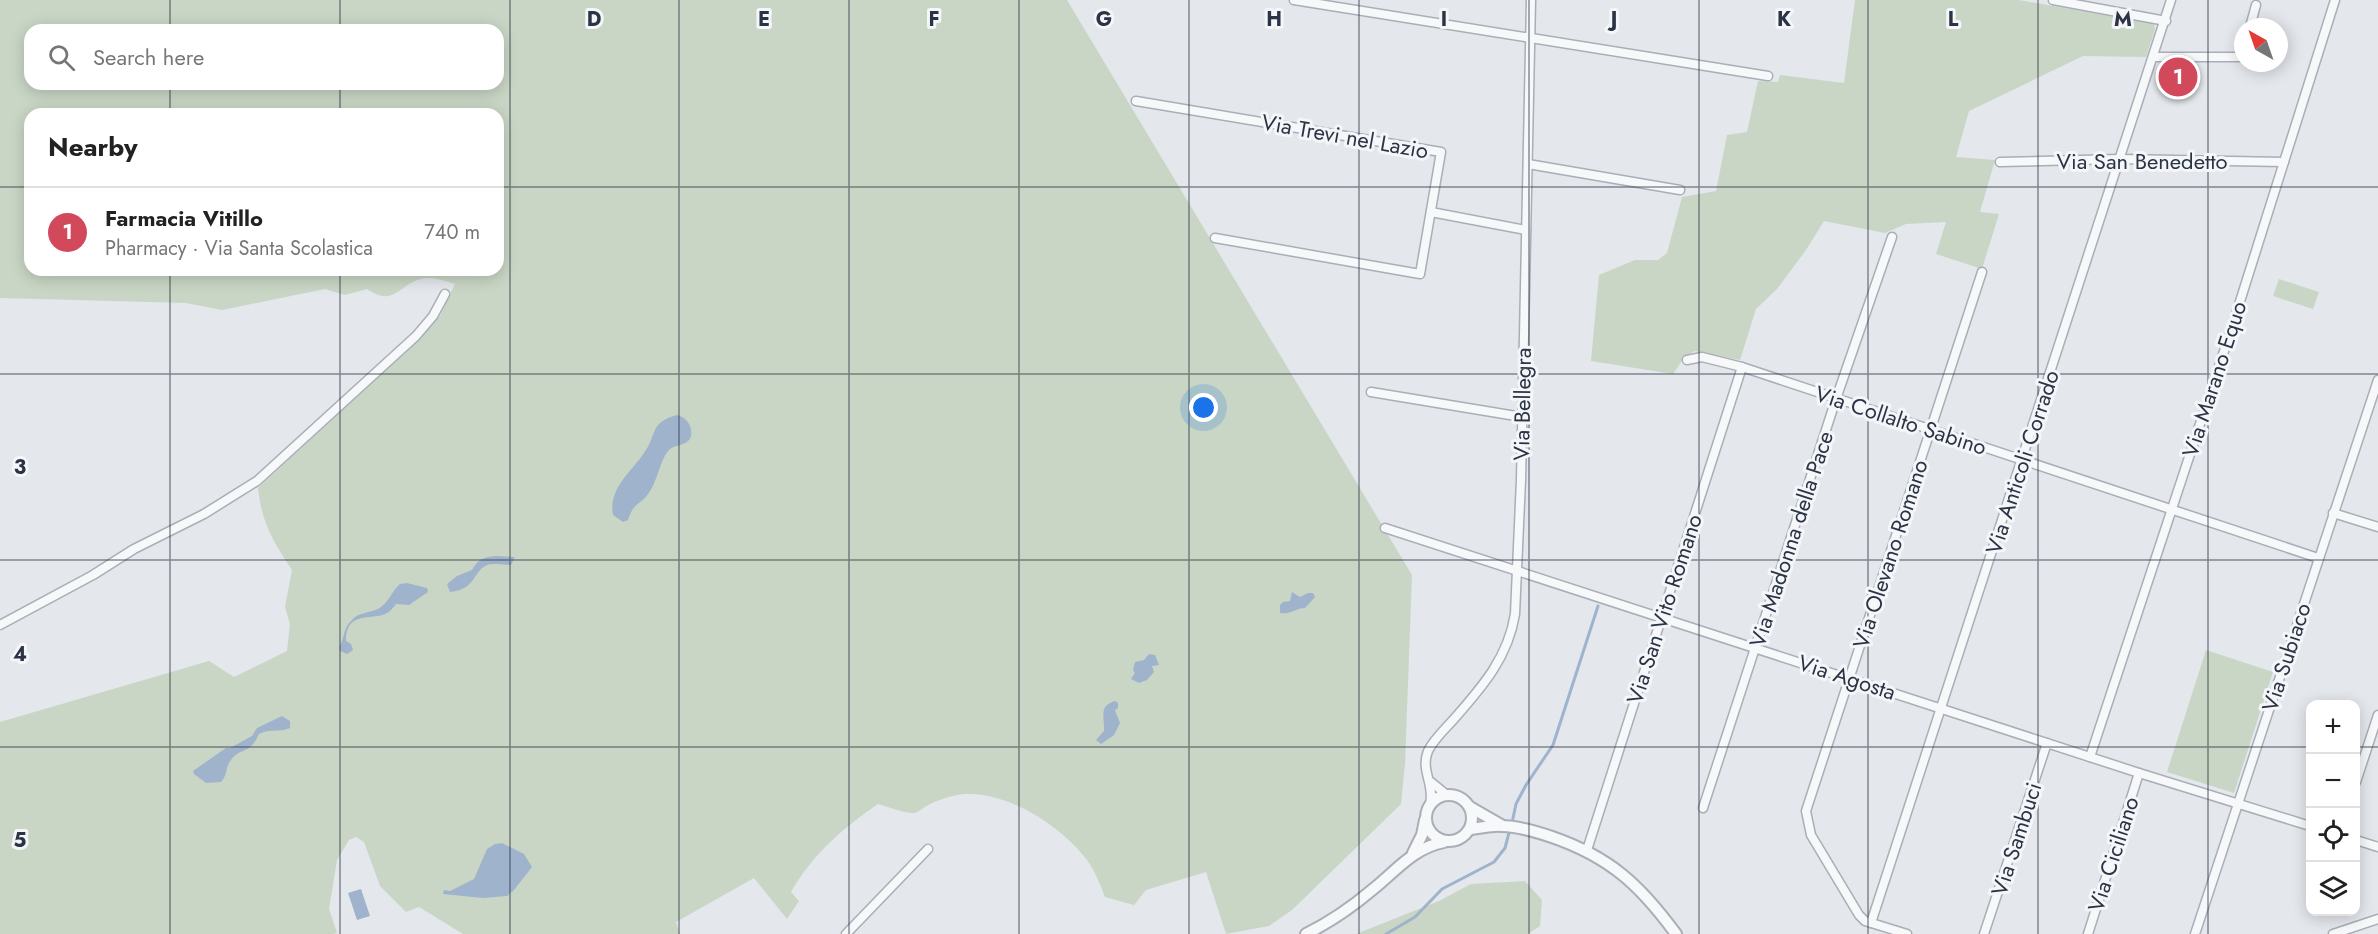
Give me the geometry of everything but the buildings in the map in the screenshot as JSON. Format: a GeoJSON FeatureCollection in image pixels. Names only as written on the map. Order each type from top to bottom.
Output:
{"type":"FeatureCollection","features":[{"type":"Feature","properties":{"kind":"street"},"geometry":{"type":"LineString","coordinates":[[1294,0],[1768,76]]}},
{"type":"Feature","properties":{"kind":"street","name":"Via Bellegra"},"geometry":{"type":"LineString","coordinates":[[1430,804],[1432,791],[1425,761],[1430,747],[1485,684],[1505,651],[1514,621],[1518,572],[1532,38],[1531,0]]}},
{"type":"Feature","properties":{"kind":"street"},"geometry":{"type":"LineString","coordinates":[[2053,0],[2166,21]]}},
{"type":"Feature","properties":{"kind":"street","name":"Via Anticoli Corrado"},"geometry":{"type":"LineString","coordinates":[[1871,923],[2171,0]]}},
{"type":"Feature","properties":{"kind":"street","name":"Via Marano Equo"},"geometry":{"type":"LineString","coordinates":[[2090,757],[2335,0]]}},
{"type":"Feature","properties":{"kind":"street"},"geometry":{"type":"LineString","coordinates":[[2252,18],[2256,5]]}},
{"type":"Feature","properties":{"kind":"street"},"geometry":{"type":"LineString","coordinates":[[2154,57],[2234,57]]}},
{"type":"Feature","properties":{"kind":"street","name":"Via Trevi nel Lazio"},"geometry":{"type":"LineString","coordinates":[[1136,101],[1441,152],[1420,274],[1215,238]]}},
{"type":"Feature","properties":{"kind":"street","name":"Via San Benedetto"},"geometry":{"type":"LineString","coordinates":[[2000,162],[2120,159],[2284,162]]}},
{"type":"Feature","properties":{"kind":"street"},"geometry":{"type":"LineString","coordinates":[[1528,164],[1680,190]]}},
{"type":"Feature","properties":{"kind":"street"},"geometry":{"type":"LineString","coordinates":[[1431,212],[1526,230]]}},
{"type":"Feature","properties":{"kind":"street","name":"Via Madonna della Pace"},"geometry":{"type":"LineString","coordinates":[[1703,808],[1836,399],[1892,237]]}},
{"type":"Feature","properties":{"kind":"street","name":"Via Olevano Romano"},"geometry":{"type":"LineString","coordinates":[[1907,934],[1871,923],[1856,911],[1811,835],[1806,815],[1808,803],[1982,273]]}},
{"type":"Feature","properties":{"kind":"street"},"geometry":{"type":"LineString","coordinates":[[0,626],[93,575],[134,549],[204,514],[257,481],[416,336],[433,316],[445,294]]}},
{"type":"Feature","properties":{"kind":"street","name":"Via Collalto Sabino"},"geometry":{"type":"LineString","coordinates":[[1687,360],[1702,357],[1742,367],[2319,558]]}},
{"type":"Feature","properties":{"kind":"street","name":"Via San Vito Romano"},"geometry":{"type":"LineString","coordinates":[[1587,850],[1742,367]]}},
{"type":"Feature","properties":{"kind":"street","name":"Via Subiaco"},"geometry":{"type":"LineString","coordinates":[[2195,934],[2378,380]]}},
{"type":"Feature","properties":{"kind":"street"},"geometry":{"type":"LineString","coordinates":[[1371,392],[1522,417]]}},
{"type":"Feature","properties":{"kind":"street"},"geometry":{"type":"LineString","coordinates":[[2333,513],[2378,527]]}},
{"type":"Feature","properties":{"kind":"street","name":"Via Agosta"},"geometry":{"type":"LineString","coordinates":[[1385,528],[1662,616],[2139,773],[2306,825]]}},
{"type":"Feature","properties":{"kind":"street"},"geometry":{"type":"LineString","coordinates":[[2360,767],[2378,715]]}},
{"type":"Feature","properties":{"kind":"street","name":"Via Sambuci"},"geometry":{"type":"LineString","coordinates":[[1984,934],[2047,743]]}},
{"type":"Feature","properties":{"kind":"street","name":"Via Ciciliano"},"geometry":{"type":"LineString","coordinates":[[2088,934],[2139,773]]}},
{"type":"Feature","properties":{"kind":"street"},"geometry":{"type":"LineString","coordinates":[[1429,779],[1436,788],[1447,795]]}},
{"type":"Feature","properties":{"kind":"street"},"geometry":{"type":"LineString","coordinates":[[1409,857],[1419,844],[1430,804],[1440,796],[1460,797],[1470,807],[1503,826]]}},
{"type":"Feature","properties":{"kind":"street"},"geometry":{"type":"LineString","coordinates":[[1306,934],[1353,905],[1409,857],[1429,845],[1460,840],[1470,829],[1473,818],[1470,807]]}},
{"type":"Feature","properties":{"kind":"street"},"geometry":{"type":"LineString","coordinates":[[1425,820],[1431,834],[1444,842]]}},
{"type":"Feature","properties":{"kind":"street"},"geometry":{"type":"LineString","coordinates":[[1470,829],[1503,826],[1521,829],[1587,850],[1610,863],[1631,880],[1676,934]]}},
{"type":"Feature","properties":{"kind":"street"},"geometry":{"type":"LineString","coordinates":[[2360,842],[2378,847]]}},
{"type":"Feature","properties":{"kind":"street"},"geometry":{"type":"LineString","coordinates":[[846,934],[928,849]]}},
{"type":"Feature","properties":{"kind":"street"},"geometry":{"type":"LineString","coordinates":[[2333,934],[2378,919]]}},
{"type":"Feature","properties":{"kind":"green space"},"geometry":{"type":"Polygon","coordinates":[[[0,0],[1067,0],[1412,575],[1405,764],[1401,804],[1292,910],[1269,926],[1226,934],[1206,872],[1146,890],[1134,905],[1105,897],[1087,860],[1076,847],[1049,824],[1016,805],[982,795],[965,794],[938,800],[914,813],[878,804],[841,832],[809,866],[791,892],[799,901],[787,919],[754,878],[676,922],[680,934],[463,934],[419,907],[406,912],[380,886],[364,842],[356,837],[349,840],[337,860],[329,909],[337,933],[0,934],[0,722],[209,661],[234,677],[287,651],[290,624],[285,607],[292,570],[269,532],[262,512],[258,488],[416,341],[440,316],[455,284],[426,278],[417,280],[388,296],[375,294],[367,289],[345,295],[325,289],[222,310],[186,303],[0,298],[0,0]]]}},
{"type":"Feature","properties":{"kind":"green space"},"geometry":{"type":"Polygon","coordinates":[[[1855,0],[2019,0],[2154,24],[2155,29],[2146,57],[2083,56],[1969,111],[1956,157],[1995,160],[1980,212],[1999,214],[1982,269],[1936,254],[1946,222],[1906,224],[1885,233],[1824,221],[1777,289],[1756,309],[1740,360],[1695,351],[1685,356],[1673,374],[1591,361],[1599,275],[1635,260],[1658,260],[1667,253],[1682,197],[1716,191],[1727,135],[1747,132],[1758,81],[1778,82],[1780,75],[1844,83],[1855,0]]]}},
{"type":"Feature","properties":{"kind":"green space"},"geometry":{"type":"Polygon","coordinates":[[[2279,279],[2319,292],[2313,309],[2273,296],[2279,279]]]}},
{"type":"Feature","properties":{"kind":"green space"},"geometry":{"type":"Polygon","coordinates":[[[2206,650],[2273,672],[2234,793],[2167,772],[2206,650]]]}},
{"type":"Feature","properties":{"kind":"green space"},"geometry":{"type":"Polygon","coordinates":[[[1525,881],[1542,900],[1540,926],[1528,934],[1356,934],[1439,901],[1471,884],[1525,881]]]}},
{"type":"Feature","properties":{"kind":"water"},"geometry":{"type":"Polygon","coordinates":[[[677,415],[690,425],[691,436],[687,442],[668,451],[651,489],[635,507],[628,520],[623,522],[613,515],[612,506],[617,489],[648,447],[658,426],[668,418],[677,415]]]}},
{"type":"Feature","properties":{"kind":"water"},"geometry":{"type":"Polygon","coordinates":[[[496,556],[515,557],[511,565],[487,565],[465,588],[450,592],[447,584],[457,576],[472,570],[482,559],[496,556]]]}},
{"type":"Feature","properties":{"kind":"water"},"geometry":{"type":"Polygon","coordinates":[[[407,583],[427,588],[428,592],[409,605],[396,604],[385,614],[354,621],[347,631],[346,641],[351,644],[353,650],[347,654],[340,651],[339,647],[348,624],[354,618],[381,607],[400,584],[407,583]]]}},
{"type":"Feature","properties":{"kind":"water"},"geometry":{"type":"Polygon","coordinates":[[[1292,592],[1300,597],[1313,593],[1315,597],[1305,608],[1280,613],[1280,605],[1290,601],[1292,592]]]}},
{"type":"Feature","properties":{"kind":"water"},"geometry":{"type":"Polygon","coordinates":[[[1149,654],[1155,655],[1159,665],[1152,666],[1154,672],[1147,680],[1139,683],[1131,679],[1135,673],[1133,670],[1135,662],[1144,660],[1149,654]]]}},
{"type":"Feature","properties":{"kind":"water"},"geometry":{"type":"Polygon","coordinates":[[[1115,701],[1118,703],[1118,708],[1115,710],[1120,723],[1114,735],[1101,744],[1096,740],[1104,731],[1104,709],[1115,701]]]}},
{"type":"Feature","properties":{"kind":"water"},"geometry":{"type":"Polygon","coordinates":[[[282,716],[290,721],[290,728],[259,734],[249,748],[231,760],[221,782],[206,783],[194,774],[193,771],[226,748],[252,736],[257,728],[282,716]]]}},
{"type":"Feature","properties":{"kind":"water"},"geometry":{"type":"Polygon","coordinates":[[[502,843],[524,854],[532,867],[514,890],[507,896],[483,898],[443,894],[444,890],[450,891],[474,879],[487,849],[502,843]]]}},
{"type":"Feature","properties":{"kind":"water"},"geometry":{"type":"Polygon","coordinates":[[[361,889],[370,916],[357,920],[348,893],[361,889]]]}},
{"type":"Feature","properties":{"kind":"waterway"},"geometry":{"type":"LineString","coordinates":[[1512,823],[1516,804],[1553,745],[1598,606]]}},
{"type":"Feature","properties":{"kind":"waterway"},"geometry":{"type":"LineString","coordinates":[[1386,934],[1415,917],[1442,889],[1494,862],[1505,848],[1510,829]]}},
{"type":"Feature","properties":{"kind":"place","name":"Farmacia Vitillo"},"geometry":{"type":"Point","coordinates":[2178,77]}}]}
